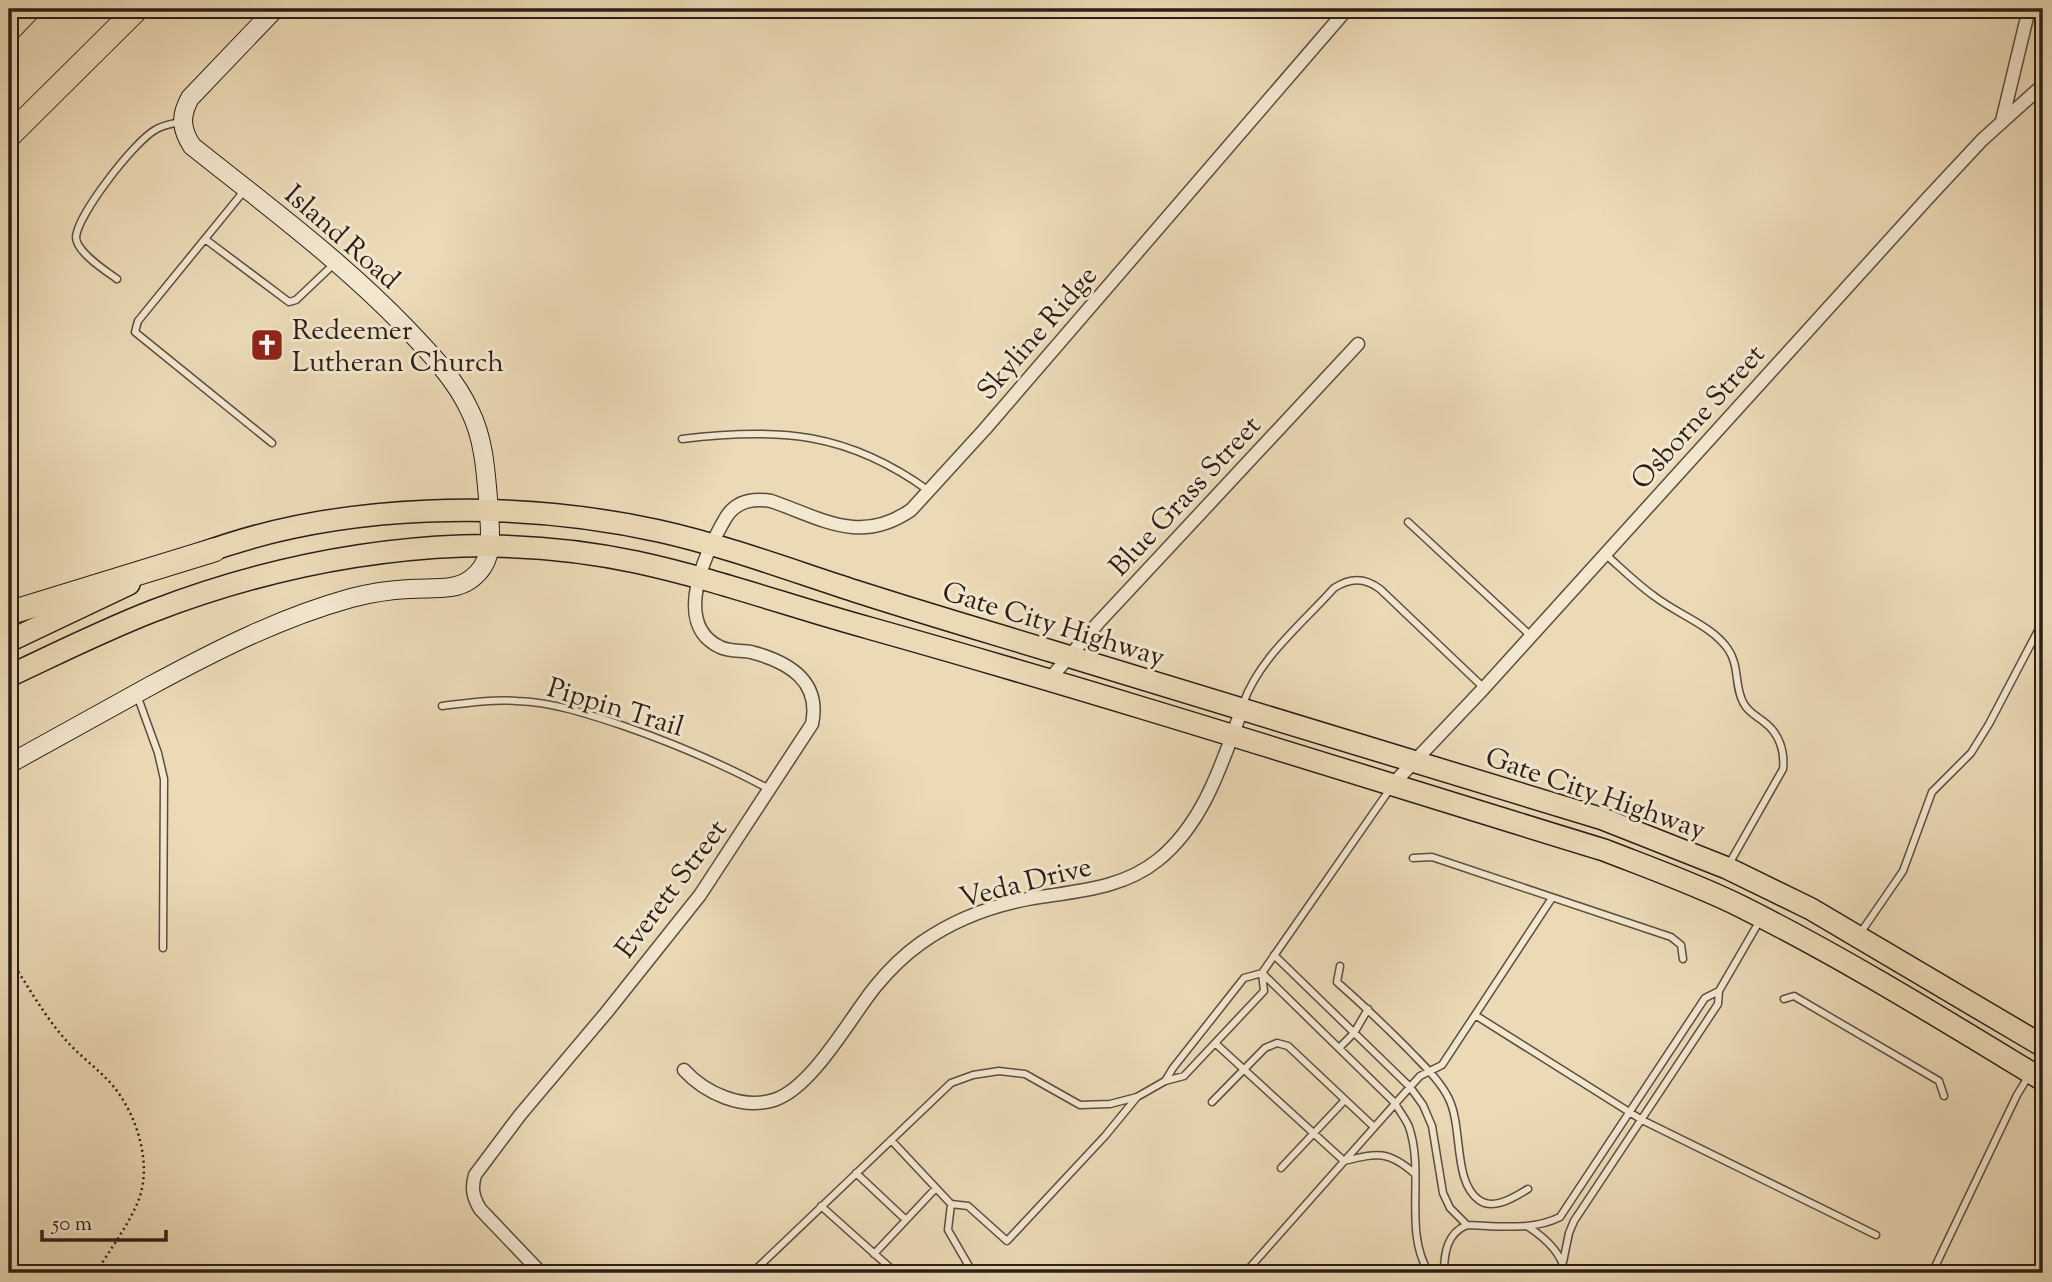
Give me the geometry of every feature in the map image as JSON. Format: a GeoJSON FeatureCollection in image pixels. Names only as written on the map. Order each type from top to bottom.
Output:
{"type":"FeatureCollection","features":[{"type":"Feature","properties":{"kind":"highway"},"geometry":{"type":"LineString","coordinates":[[9,30],[29,9]]}},
{"type":"Feature","properties":{"kind":"highway"},"geometry":{"type":"LineString","coordinates":[[14,133],[137,9]]}},
{"type":"Feature","properties":{"kind":"highway"},"geometry":{"type":"LineString","coordinates":[[9,613],[214,550]]}},
{"type":"Feature","properties":{"kind":"main road","name":"Gate City Highway"},"geometry":{"type":"LineString","coordinates":[[9,641],[152,573],[214,550],[282,531],[352,519],[422,512],[489,512],[598,520],[656,531],[710,544],[1069,657],[1603,819],[1727,868],[1811,909],[2043,1046]]}},
{"type":"Feature","properties":{"kind":"main road","name":"Gate City Highway"},"geometry":{"type":"LineString","coordinates":[[9,676],[154,610],[221,587],[329,560],[402,550],[490,546],[550,549],[604,556],[700,579],[1048,681],[1604,850],[1672,876],[1762,917],[2039,1072]]}},
{"type":"Feature","properties":{"kind":"street"},"geometry":{"type":"LineString","coordinates":[[182,122],[184,109],[190,98],[275,9]]}},
{"type":"Feature","properties":{"kind":"street","name":"Skyline Ridge"},"geometry":{"type":"LineString","coordinates":[[710,544],[728,513],[749,500],[771,501],[849,528],[880,526],[897,520],[911,510],[985,429],[1347,9]]}},
{"type":"Feature","properties":{"kind":"street"},"geometry":{"type":"LineString","coordinates":[[2002,121],[2029,9]]}},
{"type":"Feature","properties":{"kind":"street","name":"Osborne Street"},"geometry":{"type":"LineString","coordinates":[[1392,785],[1484,688],[1927,199],[2002,121],[2043,85]]}},
{"type":"Feature","properties":{"kind":"street","name":"Island Road"},"geometry":{"type":"LineString","coordinates":[[182,122],[185,136],[192,146],[374,295],[419,342],[459,390],[471,412],[481,440],[490,546]]}},
{"type":"Feature","properties":{"kind":"street","name":"Blue Grass Street"},"geometry":{"type":"LineString","coordinates":[[1048,681],[1358,344]]}},
{"type":"Feature","properties":{"kind":"street","name":"Everett Street"},"geometry":{"type":"LineString","coordinates":[[541,1273],[480,1209],[474,1198],[472,1185],[475,1175],[520,1115],[700,895],[810,730],[814,714],[809,688],[791,668],[757,654],[728,650],[708,639],[700,628],[694,614],[694,603],[710,544]]}},
{"type":"Feature","properties":{"kind":"street"},"geometry":{"type":"LineString","coordinates":[[9,764],[227,645],[272,624],[367,594],[453,587],[468,581],[486,563],[490,546]]}},
{"type":"Feature","properties":{"kind":"street","name":"Veda Drive"},"geometry":{"type":"LineString","coordinates":[[684,1070],[704,1089],[742,1101],[772,1101],[787,1095],[799,1086],[823,1058],[875,987],[896,964],[940,931],[1003,906],[1105,886],[1136,875],[1157,861],[1176,843],[1192,822],[1213,784],[1241,709]]}},
{"type":"Feature","properties":{"kind":"lane"},"geometry":{"type":"LineString","coordinates":[[117,279],[79,247],[76,238],[80,227],[93,202],[132,149],[153,131],[167,124],[182,122]]}},
{"type":"Feature","properties":{"kind":"lane"},"geometry":{"type":"LineString","coordinates":[[246,188],[138,321],[135,332],[272,443]]}},
{"type":"Feature","properties":{"kind":"lane"},"geometry":{"type":"LineString","coordinates":[[205,239],[289,302],[296,300],[336,262]]}},
{"type":"Feature","properties":{"kind":"lane"},"geometry":{"type":"LineString","coordinates":[[682,439],[754,432],[817,439],[877,458],[929,491]]}},
{"type":"Feature","properties":{"kind":"lane"},"geometry":{"type":"LineString","coordinates":[[1408,522],[1531,636]]}},
{"type":"Feature","properties":{"kind":"lane"},"geometry":{"type":"LineString","coordinates":[[1605,554],[1654,596],[1718,638],[1734,660],[1744,704],[1751,713],[1765,722],[1781,743],[1783,769],[1727,868]]}},
{"type":"Feature","properties":{"kind":"lane"},"geometry":{"type":"LineString","coordinates":[[1241,709],[1248,690],[1263,666],[1334,589],[1344,582],[1359,579],[1380,589],[1484,688]]}},
{"type":"Feature","properties":{"kind":"lane"},"geometry":{"type":"LineString","coordinates":[[1858,937],[1903,871],[1932,792],[1970,752],[1989,724],[2043,621]]}},
{"type":"Feature","properties":{"kind":"lane"},"geometry":{"type":"LineString","coordinates":[[137,694],[158,753],[164,779],[163,948]]}},
{"type":"Feature","properties":{"kind":"lane","name":"Pippin Trail"},"geometry":{"type":"LineString","coordinates":[[442,706],[483,701],[518,701],[586,714],[682,746],[770,789]]}},
{"type":"Feature","properties":{"kind":"lane"},"geometry":{"type":"LineString","coordinates":[[1165,1081],[1172,1068],[1244,978],[1262,973],[1392,785]]}},
{"type":"Feature","properties":{"kind":"lane"},"geometry":{"type":"LineString","coordinates":[[1413,858],[1432,857],[1671,937],[1681,945],[1683,959]]}},
{"type":"Feature","properties":{"kind":"lane"},"geometry":{"type":"LineString","coordinates":[[1245,1273],[1420,1076],[1442,1065],[1552,898]]}},
{"type":"Feature","properties":{"kind":"lane"},"geometry":{"type":"LineString","coordinates":[[1565,1273],[1563,1262],[1574,1221],[1718,1004],[1719,991],[1762,917]]}},
{"type":"Feature","properties":{"kind":"lane"},"geometry":{"type":"LineString","coordinates":[[1275,955],[1410,1087],[1423,1105],[1432,1126],[1443,1193],[1450,1208],[1467,1225]]}},
{"type":"Feature","properties":{"kind":"lane"},"geometry":{"type":"LineString","coordinates":[[1340,966],[1337,982],[1430,1071],[1449,1098],[1458,1124],[1462,1169],[1469,1191],[1482,1202],[1504,1203],[1528,1189]]}},
{"type":"Feature","properties":{"kind":"lane"},"geometry":{"type":"LineString","coordinates":[[752,1273],[951,1083],[973,1075],[999,1071],[1025,1074],[1080,1105],[1110,1104],[1137,1097],[1165,1081],[1184,1076],[1264,991],[1262,973]]}},
{"type":"Feature","properties":{"kind":"lane"},"geometry":{"type":"LineString","coordinates":[[1262,973],[1395,1103],[1409,1126],[1414,1155],[1418,1249],[1429,1273]]}},
{"type":"Feature","properties":{"kind":"lane"},"geometry":{"type":"LineString","coordinates":[[1444,1273],[1446,1247],[1457,1229],[1467,1225],[1547,1224],[1560,1217],[1705,998],[1719,991]]}},
{"type":"Feature","properties":{"kind":"lane"},"geometry":{"type":"LineString","coordinates":[[1784,999],[1794,996],[1939,1081],[1944,1096]]}},
{"type":"Feature","properties":{"kind":"lane"},"geometry":{"type":"LineString","coordinates":[[1339,1048],[1354,1033],[1368,1009]]}},
{"type":"Feature","properties":{"kind":"lane"},"geometry":{"type":"LineString","coordinates":[[1475,1015],[1630,1114],[1876,1235]]}},
{"type":"Feature","properties":{"kind":"lane"},"geometry":{"type":"LineString","coordinates":[[1215,1043],[1344,1161]]}},
{"type":"Feature","properties":{"kind":"lane"},"geometry":{"type":"LineString","coordinates":[[1212,1102],[1265,1048],[1277,1043],[1288,1046],[1374,1127]]}},
{"type":"Feature","properties":{"kind":"lane"},"geometry":{"type":"LineString","coordinates":[[1946,1273],[1933,1271],[2017,1095],[2039,1072]]}},
{"type":"Feature","properties":{"kind":"lane"},"geometry":{"type":"LineString","coordinates":[[891,1140],[951,1204],[968,1206],[1007,1241],[1105,1136],[1137,1097]]}},
{"type":"Feature","properties":{"kind":"lane"},"geometry":{"type":"LineString","coordinates":[[1281,1168],[1345,1100]]}},
{"type":"Feature","properties":{"kind":"lane"},"geometry":{"type":"LineString","coordinates":[[1344,1161],[1382,1155],[1398,1159],[1415,1174]]}},
{"type":"Feature","properties":{"kind":"lane"},"geometry":{"type":"LineString","coordinates":[[856,1173],[906,1220]]}},
{"type":"Feature","properties":{"kind":"lane"},"geometry":{"type":"LineString","coordinates":[[874,1254],[936,1188]]}},
{"type":"Feature","properties":{"kind":"lane"},"geometry":{"type":"LineString","coordinates":[[951,1204],[947,1230],[972,1273]]}},
{"type":"Feature","properties":{"kind":"lane"},"geometry":{"type":"LineString","coordinates":[[821,1206],[896,1273]]}},
{"type":"Feature","properties":{"kind":"lane"},"geometry":{"type":"LineString","coordinates":[[1527,1226],[1544,1237],[1563,1262]]}},
{"type":"Feature","properties":{"kind":"path"},"geometry":{"type":"LineString","coordinates":[[9,958],[63,1037],[115,1089],[130,1113],[139,1137],[144,1168],[139,1199],[96,1273]]}},
{"type":"Feature","properties":{"kind":"place","name":"Redeemer Lutheran Church"},"geometry":{"type":"Point","coordinates":[267,345]}}]}
